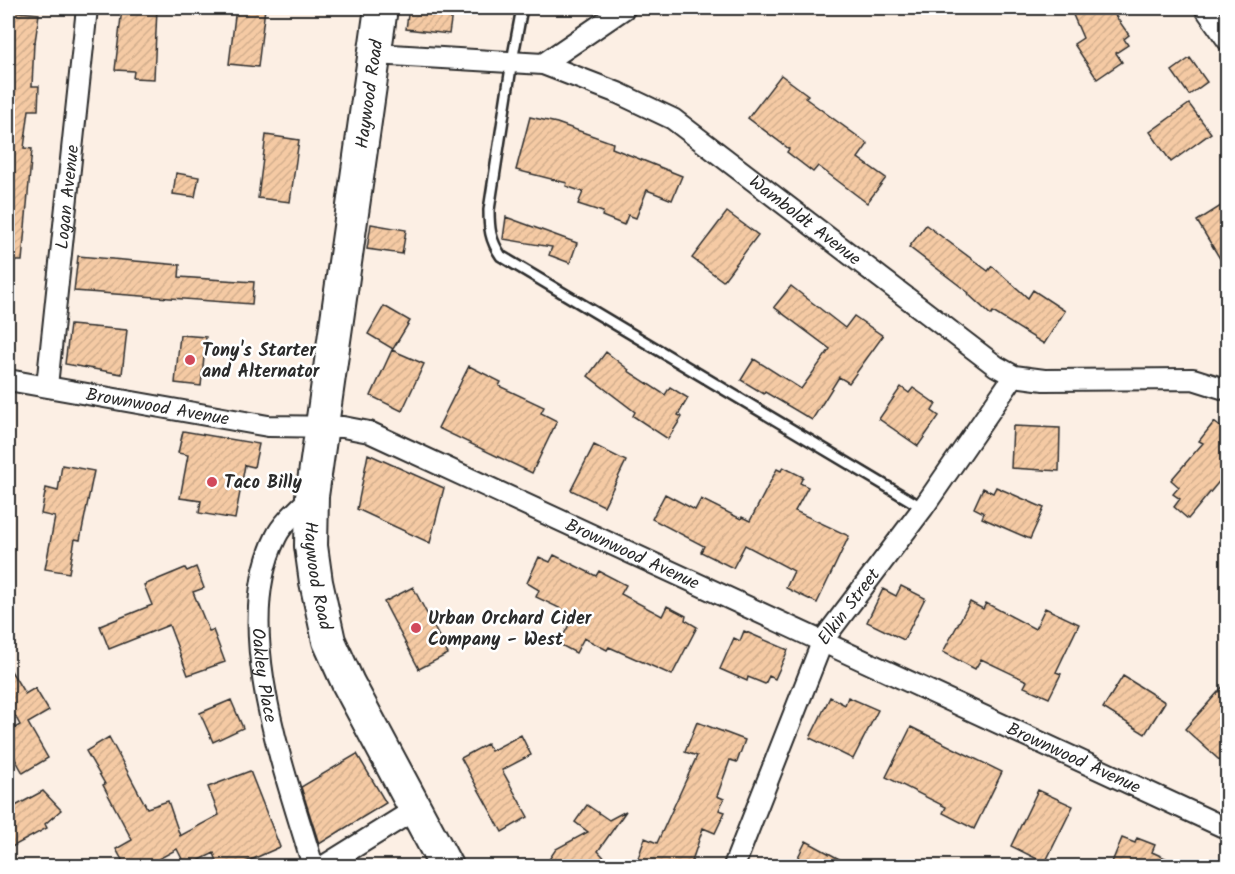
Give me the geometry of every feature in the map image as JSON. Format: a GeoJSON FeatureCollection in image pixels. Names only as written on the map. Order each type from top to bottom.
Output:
{"type":"FeatureCollection","features":[{"type":"Feature","properties":{"kind":"main road","name":"Haywood Road"},"geometry":{"type":"LineString","coordinates":[[381,8],[312,496],[311,546],[316,582],[330,641],[348,683],[446,867]]}},
{"type":"Feature","properties":{"kind":"street","name":"Logan Avenue"},"geometry":{"type":"LineString","coordinates":[[47,386],[87,8]]}},
{"type":"Feature","properties":{"kind":"street"},"geometry":{"type":"LineString","coordinates":[[543,64],[625,8]]}},
{"type":"Feature","properties":{"kind":"street"},"geometry":{"type":"LineString","coordinates":[[1205,8],[1227,41]]}},
{"type":"Feature","properties":{"kind":"street","name":"Wamboldt Avenue"},"geometry":{"type":"LineString","coordinates":[[375,54],[543,64],[618,93],[673,119],[996,366],[1014,376],[1044,380],[1193,379],[1227,390]]}},
{"type":"Feature","properties":{"kind":"street","name":"Elkin Street"},"geometry":{"type":"LineString","coordinates":[[734,867],[823,640],[923,508],[1014,376]]}},
{"type":"Feature","properties":{"kind":"street","name":"Brownwood Avenue"},"geometry":{"type":"LineString","coordinates":[[8,380],[268,426],[343,427],[369,432],[823,640],[1227,829]]}},
{"type":"Feature","properties":{"kind":"street","name":"Oakley Place"},"geometry":{"type":"LineString","coordinates":[[312,496],[276,535],[263,574],[259,613],[259,654],[276,743],[313,867]]}},
{"type":"Feature","properties":{"kind":"street"},"geometry":{"type":"LineString","coordinates":[[324,867],[414,810]]}},
{"type":"Feature","properties":{"kind":"lane"},"geometry":{"type":"LineString","coordinates":[[522,8],[489,210],[489,233],[501,256],[923,508]]}},
{"type":"Feature","properties":{"kind":"building"},"geometry":{"type":"Polygon","coordinates":[[[122,8],[157,8],[154,79],[133,78],[134,71],[115,70],[122,8]]]}},
{"type":"Feature","properties":{"kind":"building"},"geometry":{"type":"Polygon","coordinates":[[[236,8],[265,8],[258,67],[229,64],[236,8]]]}},
{"type":"Feature","properties":{"kind":"building"},"geometry":{"type":"Polygon","coordinates":[[[409,8],[452,13],[449,34],[406,29],[409,8]]]}},
{"type":"Feature","properties":{"kind":"building"},"geometry":{"type":"Polygon","coordinates":[[[1070,8],[1110,8],[1129,35],[1124,39],[1128,45],[1116,53],[1122,62],[1097,79],[1074,44],[1083,38],[1070,8]]]}},
{"type":"Feature","properties":{"kind":"building"},"geometry":{"type":"Polygon","coordinates":[[[8,11],[39,14],[34,42],[32,86],[39,86],[38,110],[29,110],[24,148],[32,149],[22,261],[8,261],[8,11]]]}},
{"type":"Feature","properties":{"kind":"building"},"geometry":{"type":"Polygon","coordinates":[[[1190,58],[1207,82],[1189,95],[1172,71],[1190,58]]]}},
{"type":"Feature","properties":{"kind":"building"},"geometry":{"type":"Polygon","coordinates":[[[781,75],[808,95],[805,98],[868,144],[858,158],[886,178],[867,203],[818,166],[813,172],[787,152],[789,149],[748,118],[781,75]]]}},
{"type":"Feature","properties":{"kind":"building"},"geometry":{"type":"Polygon","coordinates":[[[1189,104],[1211,133],[1171,162],[1150,132],[1189,104]]]}},
{"type":"Feature","properties":{"kind":"building"},"geometry":{"type":"Polygon","coordinates":[[[530,117],[557,123],[613,143],[612,148],[682,176],[672,200],[647,190],[636,218],[628,215],[624,225],[602,216],[603,212],[578,204],[583,192],[566,186],[567,183],[516,170],[530,117]]]}},
{"type":"Feature","properties":{"kind":"building"},"geometry":{"type":"Polygon","coordinates":[[[266,135],[299,140],[290,202],[258,198],[266,135]]]}},
{"type":"Feature","properties":{"kind":"building"},"geometry":{"type":"Polygon","coordinates":[[[176,173],[199,177],[195,197],[173,194],[176,173]]]}},
{"type":"Feature","properties":{"kind":"building"},"geometry":{"type":"Polygon","coordinates":[[[1227,202],[1227,270],[1197,221],[1227,202]]]}},
{"type":"Feature","properties":{"kind":"building"},"geometry":{"type":"Polygon","coordinates":[[[727,212],[758,235],[723,281],[692,258],[727,212]]]}},
{"type":"Feature","properties":{"kind":"building"},"geometry":{"type":"Polygon","coordinates":[[[506,217],[577,243],[570,263],[549,255],[552,247],[503,239],[506,217]]]}},
{"type":"Feature","properties":{"kind":"building"},"geometry":{"type":"Polygon","coordinates":[[[371,224],[406,230],[402,254],[367,249],[371,224]]]}},
{"type":"Feature","properties":{"kind":"building"},"geometry":{"type":"Polygon","coordinates":[[[926,225],[988,271],[992,266],[1028,298],[1033,290],[1065,311],[1044,344],[993,312],[991,315],[969,293],[909,247],[926,225]]]}},
{"type":"Feature","properties":{"kind":"building"},"geometry":{"type":"Polygon","coordinates":[[[78,256],[180,265],[179,277],[254,282],[252,304],[74,291],[78,256]]]}},
{"type":"Feature","properties":{"kind":"building"},"geometry":{"type":"Polygon","coordinates":[[[791,286],[845,328],[854,316],[883,336],[849,383],[839,377],[812,420],[741,380],[754,359],[801,389],[830,349],[774,307],[791,286]]]}},
{"type":"Feature","properties":{"kind":"building"},"geometry":{"type":"Polygon","coordinates":[[[384,306],[410,321],[393,349],[368,334],[384,306]]]}},
{"type":"Feature","properties":{"kind":"building"},"geometry":{"type":"Polygon","coordinates":[[[70,325],[127,330],[122,374],[65,364],[70,325]]]}},
{"type":"Feature","properties":{"kind":"building","name":"Tony's Starter and Alternator"},"geometry":{"type":"Polygon","coordinates":[[[180,335],[206,337],[201,386],[175,383],[180,335]]]}},
{"type":"Feature","properties":{"kind":"building"},"geometry":{"type":"Polygon","coordinates":[[[392,350],[424,364],[402,411],[371,396],[392,350]]]}},
{"type":"Feature","properties":{"kind":"building"},"geometry":{"type":"Polygon","coordinates":[[[606,352],[628,371],[665,395],[670,387],[688,398],[678,415],[682,417],[668,439],[633,416],[635,412],[588,376],[606,352]]]}},
{"type":"Feature","properties":{"kind":"building"},"geometry":{"type":"Polygon","coordinates":[[[469,366],[501,382],[499,386],[544,407],[541,413],[557,421],[532,473],[438,428],[469,366]]]}},
{"type":"Feature","properties":{"kind":"building"},"geometry":{"type":"Polygon","coordinates":[[[901,387],[909,393],[913,388],[936,404],[932,411],[939,416],[918,446],[879,419],[901,387]]]}},
{"type":"Feature","properties":{"kind":"building"},"geometry":{"type":"Polygon","coordinates":[[[1214,422],[1227,432],[1227,472],[1188,519],[1174,507],[1180,499],[1173,494],[1179,487],[1171,480],[1203,443],[1199,441],[1214,422]]]}},
{"type":"Feature","properties":{"kind":"building"},"geometry":{"type":"Polygon","coordinates":[[[1013,426],[1060,428],[1059,471],[1011,468],[1013,426]]]}},
{"type":"Feature","properties":{"kind":"building","name":"Taco Billy"},"geometry":{"type":"Polygon","coordinates":[[[183,431],[259,444],[254,467],[245,465],[235,519],[199,513],[201,501],[180,498],[188,455],[178,453],[183,431]]]}},
{"type":"Feature","properties":{"kind":"building"},"geometry":{"type":"Polygon","coordinates":[[[594,445],[626,461],[604,506],[571,490],[594,445]]]}},
{"type":"Feature","properties":{"kind":"building"},"geometry":{"type":"Polygon","coordinates":[[[368,454],[444,488],[430,543],[357,509],[368,454]]]}},
{"type":"Feature","properties":{"kind":"building"},"geometry":{"type":"Polygon","coordinates":[[[62,465],[94,471],[80,540],[75,539],[69,573],[45,569],[55,517],[41,514],[46,488],[58,491],[62,465]]]}},
{"type":"Feature","properties":{"kind":"building"},"geometry":{"type":"Polygon","coordinates":[[[783,467],[803,477],[800,483],[808,487],[795,511],[849,536],[817,603],[786,588],[794,571],[745,545],[733,568],[701,552],[704,546],[652,519],[665,494],[695,510],[701,499],[741,519],[742,517],[750,521],[777,469],[781,471],[783,467]]]}},
{"type":"Feature","properties":{"kind":"building"},"geometry":{"type":"Polygon","coordinates":[[[996,487],[1044,508],[1030,539],[982,518],[984,513],[974,508],[983,488],[993,493],[996,487]]]}},
{"type":"Feature","properties":{"kind":"building"},"geometry":{"type":"Polygon","coordinates":[[[554,555],[596,576],[599,571],[626,585],[621,594],[662,616],[667,606],[686,616],[685,620],[697,627],[672,675],[609,647],[607,650],[584,638],[576,653],[559,644],[574,615],[536,597],[539,590],[527,583],[539,557],[550,562],[554,555]]]}},
{"type":"Feature","properties":{"kind":"building"},"geometry":{"type":"Polygon","coordinates":[[[196,567],[204,588],[193,592],[209,631],[213,630],[225,662],[188,675],[169,625],[109,649],[100,626],[152,605],[144,585],[185,568],[187,571],[196,567]]]}},
{"type":"Feature","properties":{"kind":"building"},"geometry":{"type":"Polygon","coordinates":[[[901,586],[925,598],[904,640],[867,622],[883,589],[896,596],[901,586]]]}},
{"type":"Feature","properties":{"kind":"building","name":"Urban Orchard Cider Company - West"},"geometry":{"type":"Polygon","coordinates":[[[413,587],[448,654],[419,669],[384,602],[413,587]]]}},
{"type":"Feature","properties":{"kind":"building"},"geometry":{"type":"Polygon","coordinates":[[[970,602],[983,609],[986,603],[1035,629],[1045,608],[1079,624],[1056,672],[1061,674],[1049,698],[1024,687],[1027,681],[981,659],[975,669],[943,652],[970,602]]]}},
{"type":"Feature","properties":{"kind":"building"},"geometry":{"type":"Polygon","coordinates":[[[744,631],[788,650],[775,679],[769,676],[765,684],[748,677],[747,681],[720,669],[734,638],[740,641],[744,631]]]}},
{"type":"Feature","properties":{"kind":"building"},"geometry":{"type":"Polygon","coordinates":[[[8,666],[25,694],[35,688],[49,711],[28,723],[48,758],[23,773],[14,757],[8,761],[8,732],[20,725],[8,703],[8,666]]]}},
{"type":"Feature","properties":{"kind":"building"},"geometry":{"type":"Polygon","coordinates":[[[1123,676],[1165,702],[1145,734],[1103,708],[1123,676]]]}},
{"type":"Feature","properties":{"kind":"building"},"geometry":{"type":"Polygon","coordinates":[[[1227,682],[1227,767],[1185,729],[1227,682]]]}},
{"type":"Feature","properties":{"kind":"building"},"geometry":{"type":"Polygon","coordinates":[[[830,697],[845,705],[848,697],[878,710],[853,759],[810,738],[830,697]]]}},
{"type":"Feature","properties":{"kind":"building"},"geometry":{"type":"Polygon","coordinates":[[[231,700],[243,728],[213,742],[200,713],[231,700]]]}},
{"type":"Feature","properties":{"kind":"building"},"geometry":{"type":"Polygon","coordinates":[[[697,722],[745,740],[737,762],[730,760],[717,796],[724,799],[719,810],[725,812],[715,833],[703,828],[690,867],[635,867],[645,838],[657,843],[697,756],[685,752],[697,722]]]}},
{"type":"Feature","properties":{"kind":"building"},"geometry":{"type":"Polygon","coordinates":[[[911,727],[1002,772],[974,829],[943,813],[946,807],[886,777],[911,727]]]}},
{"type":"Feature","properties":{"kind":"building"},"geometry":{"type":"Polygon","coordinates":[[[521,735],[531,755],[502,770],[528,817],[502,832],[461,758],[487,744],[491,751],[521,735]]]}},
{"type":"Feature","properties":{"kind":"building"},"geometry":{"type":"Polygon","coordinates":[[[109,737],[147,808],[168,801],[180,836],[219,815],[208,787],[250,771],[280,847],[235,867],[219,867],[214,853],[186,867],[177,849],[144,867],[126,867],[116,849],[132,840],[86,751],[109,737]]]}},
{"type":"Feature","properties":{"kind":"building"},"geometry":{"type":"Polygon","coordinates":[[[357,754],[386,803],[319,844],[301,787],[357,754]]]}},
{"type":"Feature","properties":{"kind":"building"},"geometry":{"type":"Polygon","coordinates":[[[1038,790],[1073,806],[1045,863],[1011,846],[1038,790]]]}},
{"type":"Feature","properties":{"kind":"building"},"geometry":{"type":"Polygon","coordinates":[[[43,791],[61,810],[45,824],[47,828],[8,849],[8,810],[43,791]]]}},
{"type":"Feature","properties":{"kind":"building"},"geometry":{"type":"Polygon","coordinates":[[[587,805],[609,820],[626,811],[598,851],[613,867],[544,867],[556,849],[588,832],[575,822],[587,805]]]}},
{"type":"Feature","properties":{"kind":"building"},"geometry":{"type":"Polygon","coordinates":[[[1122,838],[1135,843],[1137,838],[1155,845],[1152,852],[1185,867],[1110,867],[1122,838]]]}},
{"type":"Feature","properties":{"kind":"building"},"geometry":{"type":"Polygon","coordinates":[[[806,841],[854,867],[793,867],[806,841]]]}},
{"type":"Feature","properties":{"kind":"place","name":"Tony's Starter and Alternator"},"geometry":{"type":"Point","coordinates":[190,360]}},
{"type":"Feature","properties":{"kind":"place","name":"Taco Billy"},"geometry":{"type":"Point","coordinates":[212,482]}},
{"type":"Feature","properties":{"kind":"place","name":"Urban Orchard Cider Company - West"},"geometry":{"type":"Point","coordinates":[416,628]}}]}
